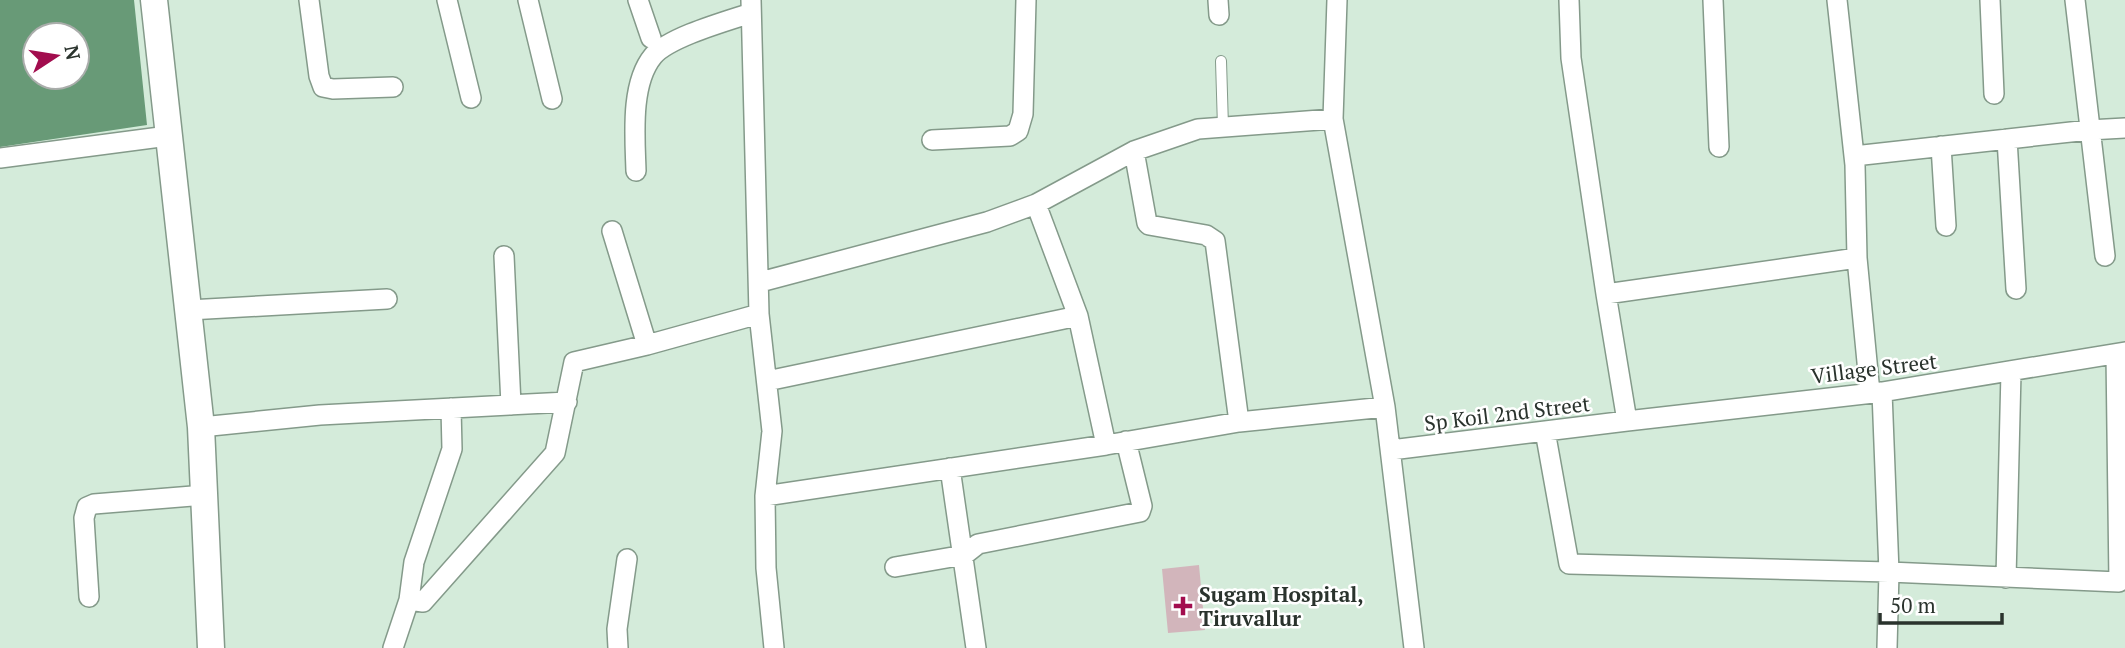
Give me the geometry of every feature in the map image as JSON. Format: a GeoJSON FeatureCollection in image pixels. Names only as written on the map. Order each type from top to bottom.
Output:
{"type":"FeatureCollection","features":[{"type":"Feature","properties":{"kind":"street"},"geometry":{"type":"LineString","coordinates":[[154,0],[201,427],[211,648]]}},
{"type":"Feature","properties":{"kind":"street"},"geometry":{"type":"LineString","coordinates":[[309,0],[319,76],[323,87],[393,87]]}},
{"type":"Feature","properties":{"kind":"street"},"geometry":{"type":"LineString","coordinates":[[447,0],[471,98]]}},
{"type":"Feature","properties":{"kind":"street"},"geometry":{"type":"LineString","coordinates":[[528,0],[552,99]]}},
{"type":"Feature","properties":{"kind":"street"},"geometry":{"type":"LineString","coordinates":[[638,0],[651,38]]}},
{"type":"Feature","properties":{"kind":"street"},"geometry":{"type":"LineString","coordinates":[[932,140],[1010,136],[1018,131],[1023,114],[1026,0]]}},
{"type":"Feature","properties":{"kind":"street"},"geometry":{"type":"LineString","coordinates":[[1337,0],[1333,119],[1385,407],[1414,648]]}},
{"type":"Feature","properties":{"kind":"street"},"geometry":{"type":"LineString","coordinates":[[1569,0],[1571,58],[1627,421]]}},
{"type":"Feature","properties":{"kind":"street"},"geometry":{"type":"LineString","coordinates":[[1713,0],[1719,147]]}},
{"type":"Feature","properties":{"kind":"street"},"geometry":{"type":"LineString","coordinates":[[1837,0],[1854,156],[1857,258],[1876,392],[1889,572],[1886,648]]}},
{"type":"Feature","properties":{"kind":"street"},"geometry":{"type":"LineString","coordinates":[[1990,0],[1994,94]]}},
{"type":"Feature","properties":{"kind":"street"},"geometry":{"type":"LineString","coordinates":[[2075,0],[2105,256]]}},
{"type":"Feature","properties":{"kind":"street"},"geometry":{"type":"LineString","coordinates":[[636,171],[637,100],[641,80],[654,55],[751,6],[759,314],[772,431],[765,496],[766,568],[774,648]]}},
{"type":"Feature","properties":{"kind":"street"},"geometry":{"type":"LineString","coordinates":[[760,282],[987,222],[1036,204],[1134,150],[1198,128],[1333,119]]}},
{"type":"Feature","properties":{"kind":"street"},"geometry":{"type":"LineString","coordinates":[[1854,156],[2125,128]]}},
{"type":"Feature","properties":{"kind":"street"},"geometry":{"type":"LineString","coordinates":[[0,158],[168,136]]}},
{"type":"Feature","properties":{"kind":"street"},"geometry":{"type":"LineString","coordinates":[[2007,139],[2016,289]]}},
{"type":"Feature","properties":{"kind":"street"},"geometry":{"type":"LineString","coordinates":[[1941,146],[1946,226]]}},
{"type":"Feature","properties":{"kind":"street"},"geometry":{"type":"LineString","coordinates":[[1134,150],[1149,225],[1206,234],[1214,242],[1239,422]]}},
{"type":"Feature","properties":{"kind":"street"},"geometry":{"type":"LineString","coordinates":[[1036,204],[1078,316],[1106,445]]}},
{"type":"Feature","properties":{"kind":"street"},"geometry":{"type":"LineString","coordinates":[[612,231],[647,345]]}},
{"type":"Feature","properties":{"kind":"street"},"geometry":{"type":"LineString","coordinates":[[504,256],[511,405]]}},
{"type":"Feature","properties":{"kind":"street"},"geometry":{"type":"LineString","coordinates":[[1606,294],[1857,258]]}},
{"type":"Feature","properties":{"kind":"street"},"geometry":{"type":"LineString","coordinates":[[189,310],[387,299]]}},
{"type":"Feature","properties":{"kind":"street"},"geometry":{"type":"LineString","coordinates":[[409,600],[423,601],[555,453],[574,362],[759,314]]}},
{"type":"Feature","properties":{"kind":"street"},"geometry":{"type":"LineString","coordinates":[[767,381],[1078,316]]}},
{"type":"Feature","properties":{"kind":"street"},"geometry":{"type":"LineString","coordinates":[[1545,431],[1569,564],[1889,572],[2119,582],[2120,353]]}},
{"type":"Feature","properties":{"kind":"street","name":"Village Street"},"geometry":{"type":"LineString","coordinates":[[1627,421],[1876,392],[2120,353]]}},
{"type":"Feature","properties":{"kind":"street"},"geometry":{"type":"LineString","coordinates":[[2006,579],[2011,372]]}},
{"type":"Feature","properties":{"kind":"street"},"geometry":{"type":"LineString","coordinates":[[201,427],[320,415],[567,402]]}},
{"type":"Feature","properties":{"kind":"street"},"geometry":{"type":"LineString","coordinates":[[765,496],[1106,445],[1239,422],[1385,407]]}},
{"type":"Feature","properties":{"kind":"street"},"geometry":{"type":"LineString","coordinates":[[393,648],[409,600],[414,562],[452,449],[451,408]]}},
{"type":"Feature","properties":{"kind":"street","name":"Sp Koil 2nd Street"},"geometry":{"type":"LineString","coordinates":[[1391,450],[1627,421]]}},
{"type":"Feature","properties":{"kind":"street"},"geometry":{"type":"LineString","coordinates":[[895,567],[964,555],[978,544],[1140,512],[1142,506],[1126,441]]}},
{"type":"Feature","properties":{"kind":"street"},"geometry":{"type":"LineString","coordinates":[[950,468],[976,648]]}},
{"type":"Feature","properties":{"kind":"street"},"geometry":{"type":"LineString","coordinates":[[89,597],[85,519],[87,507],[94,504],[205,495]]}},
{"type":"Feature","properties":{"kind":"street"},"geometry":{"type":"LineString","coordinates":[[618,648],[617,629],[626,559]]}},
{"type":"Feature","properties":{"kind":"lane"},"geometry":{"type":"LineString","coordinates":[[1221,61],[1223,127]]}},
{"type":"Feature","properties":{"kind":"shaded area"},"geometry":{"type":"Polygon","coordinates":[[[0,0],[134,0],[147,125],[0,147],[0,0]]]}},
{"type":"Feature","properties":{"kind":"building"},"geometry":{"type":"Polygon","coordinates":[[[1199,565],[1205,630],[1168,633],[1162,569],[1199,565]]]}},
{"type":"Feature","properties":{"kind":"place","name":"Sugam Hospital, Tiruvallur"},"geometry":{"type":"Point","coordinates":[1183,606]}}]}
